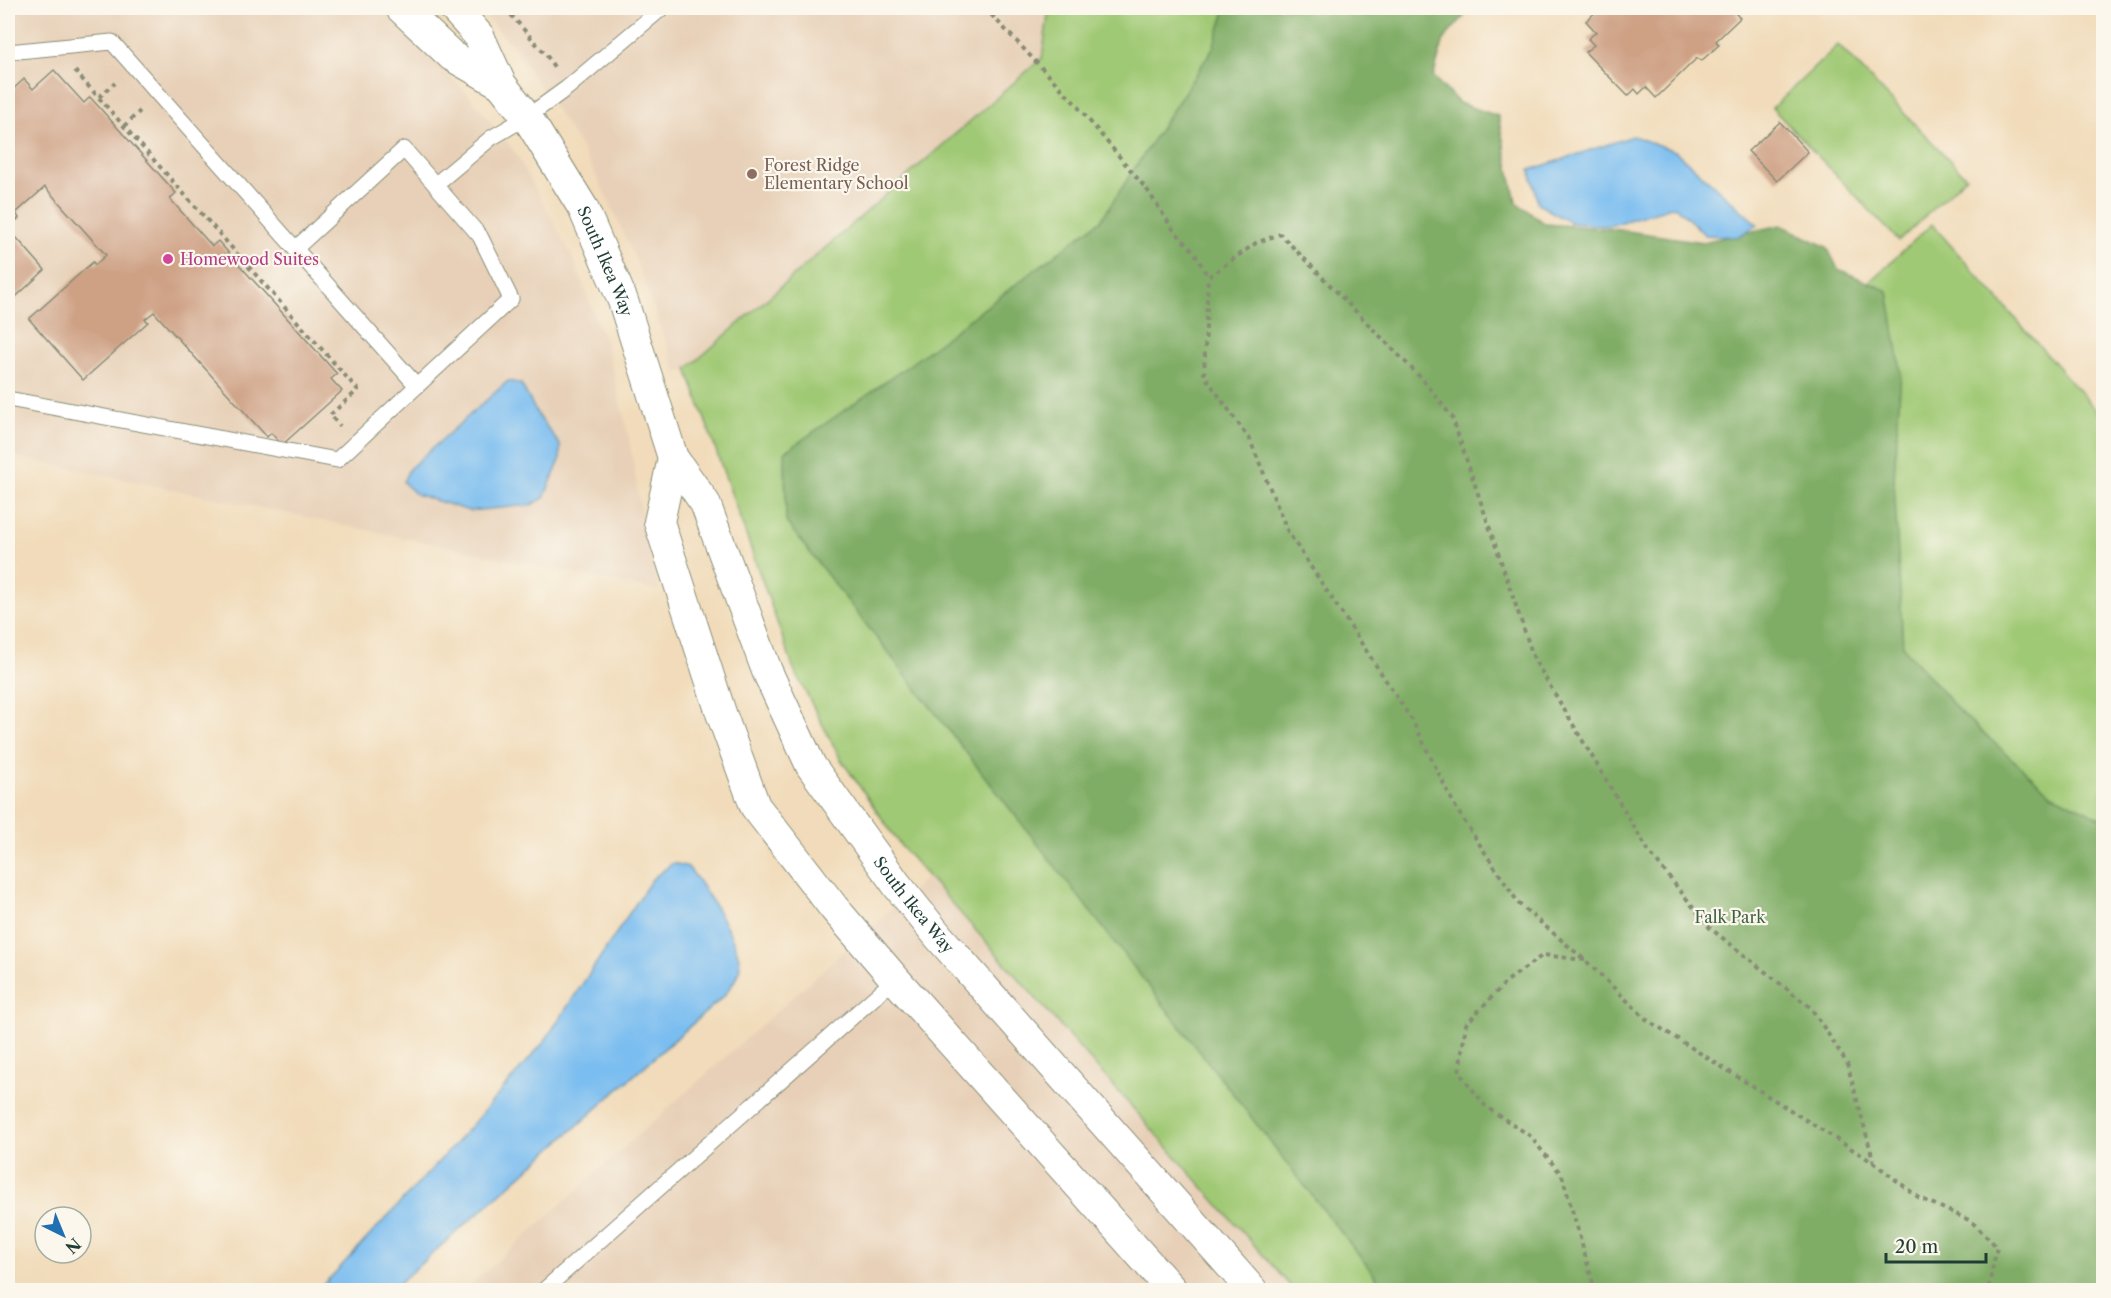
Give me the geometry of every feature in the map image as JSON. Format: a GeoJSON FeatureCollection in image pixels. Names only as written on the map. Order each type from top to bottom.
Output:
{"type":"FeatureCollection","features":[{"type":"Feature","properties":{"kind":"street","name":"South Ikea Way"},"geometry":{"type":"LineString","coordinates":[[401,8],[452,56],[501,84]]}},
{"type":"Feature","properties":{"kind":"street","name":"South Ikea Way"},"geometry":{"type":"LineString","coordinates":[[454,8],[479,36],[501,84],[527,117],[583,208],[623,301],[673,458],[705,503],[767,671],[811,766],[897,885],[939,937],[1252,1290]]}},
{"type":"Feature","properties":{"kind":"street"},"geometry":{"type":"LineString","coordinates":[[673,458],[659,522],[721,713],[755,806],[834,908],[895,979],[1172,1290]]}},
{"type":"Feature","properties":{"kind":"lane"},"geometry":{"type":"LineString","coordinates":[[436,184],[491,138],[527,117],[567,87],[662,8]]}},
{"type":"Feature","properties":{"kind":"lane"},"geometry":{"type":"LineString","coordinates":[[8,52],[112,42],[417,386]]}},
{"type":"Feature","properties":{"kind":"lane"},"geometry":{"type":"LineString","coordinates":[[8,399],[337,460],[511,299],[480,236],[404,149],[295,249]]}},
{"type":"Feature","properties":{"kind":"lane"},"geometry":{"type":"LineString","coordinates":[[544,1290],[895,979]]}},
{"type":"Feature","properties":{"kind":"path"},"geometry":{"type":"LineString","coordinates":[[505,8],[547,56],[567,87]]}},
{"type":"Feature","properties":{"kind":"path"},"geometry":{"type":"LineString","coordinates":[[985,8],[1074,101],[1148,190],[1172,228],[1194,252],[1208,277],[1204,375],[1250,440],[1288,532],[1412,720],[1457,810],[1519,904],[1586,961],[1646,1019],[1874,1163],[1918,1197],[1971,1221],[1997,1248],[1988,1290]]}},
{"type":"Feature","properties":{"kind":"path"},"geometry":{"type":"LineString","coordinates":[[72,68],[358,390],[330,415],[355,443]]}},
{"type":"Feature","properties":{"kind":"path"},"geometry":{"type":"LineString","coordinates":[[1208,277],[1256,243],[1280,234],[1423,380],[1452,417],[1534,659],[1649,852],[1710,927],[1811,1008],[1847,1063],[1874,1163]]}},
{"type":"Feature","properties":{"kind":"path"},"geometry":{"type":"LineString","coordinates":[[1586,961],[1543,955],[1507,981],[1466,1024],[1459,1072],[1485,1107],[1529,1135],[1563,1175],[1594,1290]]}},
{"type":"Feature","properties":{"kind":"shaded area"},"geometry":{"type":"Polygon","coordinates":[[[8,8],[379,8],[468,94],[515,152],[572,256],[607,347],[629,438],[644,530],[659,591],[8,455],[8,8]]]}},
{"type":"Feature","properties":{"kind":"shaded area","name":"Forest Ridge Elementary School"},"geometry":{"type":"Polygon","coordinates":[[[478,8],[1049,8],[1042,58],[687,369],[677,373],[640,270],[609,201],[581,147],[514,48],[478,8]]]}},
{"type":"Feature","properties":{"kind":"shaded area"},"geometry":{"type":"Polygon","coordinates":[[[928,876],[1294,1290],[465,1290],[928,876]]]}},
{"type":"Feature","properties":{"kind":"green space","name":"Falk Park"},"geometry":{"type":"Polygon","coordinates":[[[1049,8],[1366,8],[1229,873],[1932,224],[2103,418],[2103,1290],[1294,1290],[901,846],[840,758],[794,670],[687,369],[1042,58],[1049,8]]]}},
{"type":"Feature","properties":{"kind":"green space","name":"Falk Park"},"geometry":{"type":"Polygon","coordinates":[[[1226,8],[1471,8],[1444,39],[1433,77],[1459,103],[1498,116],[1516,202],[1545,224],[1613,229],[1703,242],[1781,225],[1827,247],[1838,269],[1888,291],[1901,372],[1894,481],[1903,647],[1959,711],[2051,794],[2103,819],[2103,1290],[1386,1290],[786,522],[785,452],[912,363],[1101,220],[1213,48],[1226,8]]]}},
{"type":"Feature","properties":{"kind":"green space"},"geometry":{"type":"Polygon","coordinates":[[[1838,45],[1966,177],[1899,241],[1772,108],[1838,45]]]}},
{"type":"Feature","properties":{"kind":"water"},"geometry":{"type":"Polygon","coordinates":[[[1633,136],[1675,151],[1758,225],[1737,237],[1705,235],[1675,206],[1609,226],[1571,223],[1538,204],[1530,170],[1633,136]]]}},
{"type":"Feature","properties":{"kind":"water"},"geometry":{"type":"Polygon","coordinates":[[[508,381],[521,384],[538,415],[560,445],[560,460],[544,498],[531,505],[469,511],[416,494],[403,482],[409,469],[508,381]]]}},
{"type":"Feature","properties":{"kind":"water"},"geometry":{"type":"Polygon","coordinates":[[[673,863],[688,867],[695,876],[722,918],[736,949],[739,972],[724,996],[391,1290],[317,1290],[456,1143],[544,1042],[652,879],[673,863]]]}},
{"type":"Feature","properties":{"kind":"building"},"geometry":{"type":"Polygon","coordinates":[[[1600,8],[1744,8],[1736,14],[1740,18],[1716,41],[1719,45],[1701,61],[1697,58],[1656,98],[1646,87],[1639,94],[1635,89],[1628,96],[1585,52],[1594,45],[1588,39],[1596,32],[1586,21],[1600,8]]]}},
{"type":"Feature","properties":{"kind":"building","name":"Homewood Suites"},"geometry":{"type":"Polygon","coordinates":[[[54,70],[84,103],[90,97],[176,193],[170,199],[212,246],[218,241],[337,374],[331,379],[342,391],[282,445],[271,433],[267,437],[154,312],[145,319],[148,322],[83,380],[29,319],[93,262],[95,265],[106,255],[45,187],[16,213],[19,218],[8,228],[8,94],[24,79],[33,89],[54,70]]]}},
{"type":"Feature","properties":{"kind":"building"},"geometry":{"type":"Polygon","coordinates":[[[1780,122],[1808,152],[1777,181],[1748,151],[1780,122]]]}},
{"type":"Feature","properties":{"kind":"building"},"geometry":{"type":"Polygon","coordinates":[[[8,228],[45,270],[8,304],[8,228]]]}},
{"type":"Feature","properties":{"kind":"place","name":"Forest Ridge Elementary School"},"geometry":{"type":"Point","coordinates":[752,174]}},
{"type":"Feature","properties":{"kind":"place","name":"Homewood Suites"},"geometry":{"type":"Point","coordinates":[168,259]}}]}
